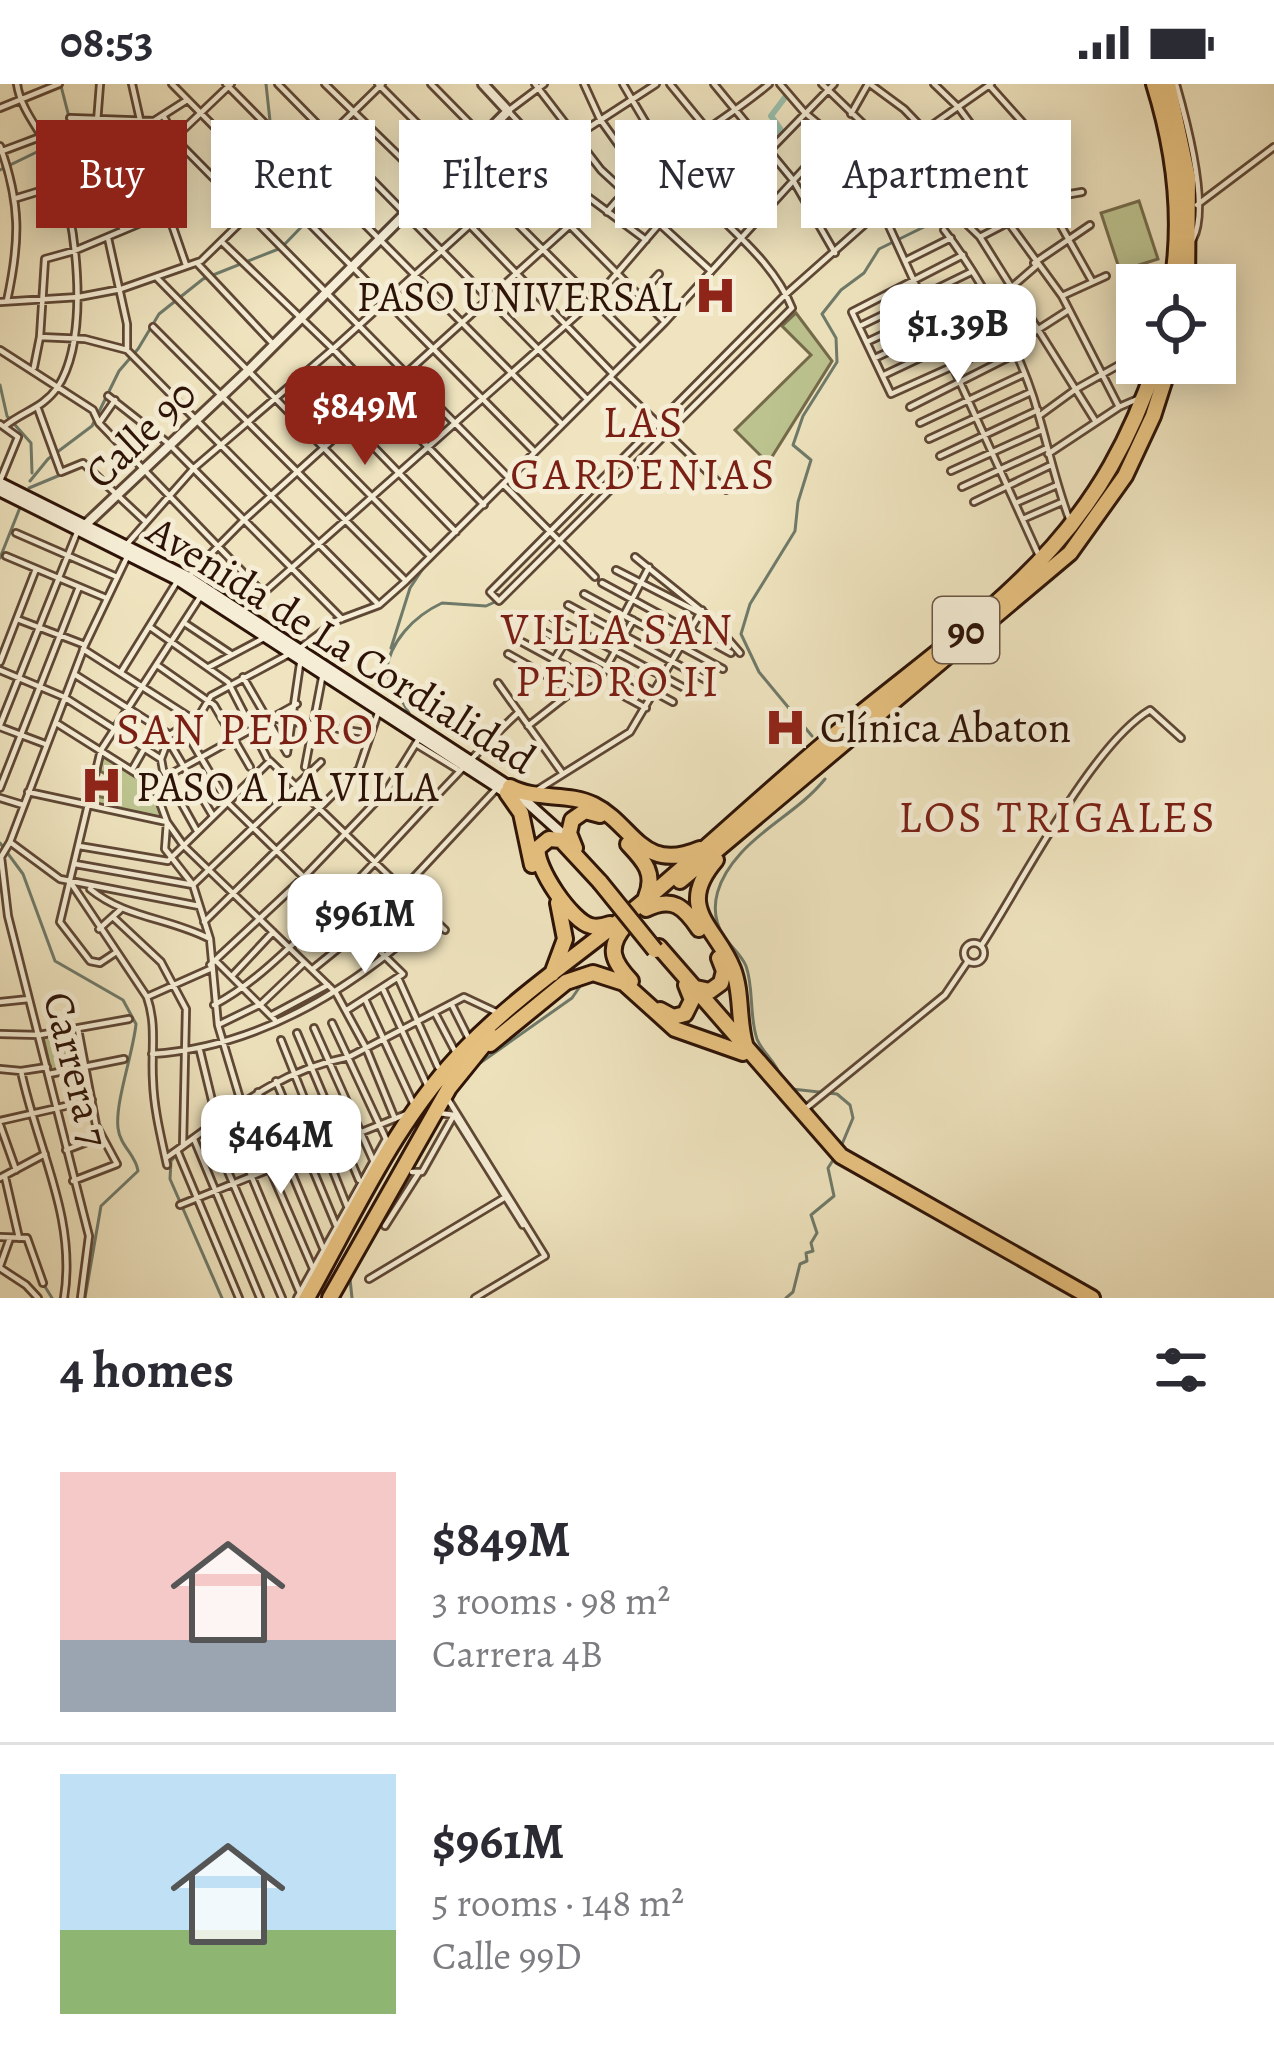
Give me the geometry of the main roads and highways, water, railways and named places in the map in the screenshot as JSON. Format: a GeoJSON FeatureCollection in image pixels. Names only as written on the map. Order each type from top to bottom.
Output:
{"type":"FeatureCollection","features":[{"type":"Feature","properties":{"kind":"highway"},"geometry":{"type":"LineString","coordinates":[[1154,84],[1165,117],[1182,264]]}},
{"type":"Feature","properties":{"kind":"highway"},"geometry":{"type":"LineString","coordinates":[[1174,86],[1188,178],[1190,243],[1185,264]]}},
{"type":"Feature","properties":{"kind":"highway","name":"90"},"geometry":{"type":"LineString","coordinates":[[645,905],[793,769],[937,656],[1042,563],[1112,468],[1149,384]]}},
{"type":"Feature","properties":{"kind":"highway","name":"90"},"geometry":{"type":"LineString","coordinates":[[623,923],[1070,553],[1125,476],[1163,384]]}},
{"type":"Feature","properties":{"kind":"highway"},"geometry":{"type":"LineString","coordinates":[[745,1051],[735,974],[702,919],[700,886],[717,859],[784,801],[801,779]]}},
{"type":"Feature","properties":{"kind":"highway"},"geometry":{"type":"LineString","coordinates":[[505,789],[593,805],[634,842],[656,853],[685,854],[710,844]]}},
{"type":"Feature","properties":{"kind":"highway"},"geometry":{"type":"LineString","coordinates":[[505,789],[522,815],[530,859],[564,919],[564,942],[548,996],[528,1003]]}},
{"type":"Feature","properties":{"kind":"highway"},"geometry":{"type":"LineString","coordinates":[[568,843],[575,816],[588,811],[602,817],[648,867],[645,905],[664,902],[682,907],[721,962],[724,976],[717,988],[704,991],[688,984]]}},
{"type":"Feature","properties":{"kind":"highway"},"geometry":{"type":"LineString","coordinates":[[623,923],[592,927],[572,912],[536,858],[547,840],[568,843],[817,1142],[846,1170],[1075,1298]]}},
{"type":"Feature","properties":{"kind":"highway"},"geometry":{"type":"LineString","coordinates":[[623,923],[613,957],[662,1012],[676,1017],[687,1012],[692,997],[688,984]]}},
{"type":"Feature","properties":{"kind":"highway"},"geometry":{"type":"LineString","coordinates":[[327,1298],[434,1115],[458,1057],[501,1016],[623,923]]}},
{"type":"Feature","properties":{"kind":"highway"},"geometry":{"type":"LineString","coordinates":[[304,1297],[378,1159],[415,1109],[453,1092],[493,1042],[548,996],[578,975],[606,975],[629,987],[675,1029],[745,1051],[823,1138],[857,1168],[1092,1298]]}},
{"type":"Feature","properties":{"kind":"highway"},"geometry":{"type":"LineString","coordinates":[[439,1095],[480,1048],[556,976]]}},
{"type":"Feature","properties":{"kind":"highway"},"geometry":{"type":"LineString","coordinates":[[304,1297],[324,1284],[329,1289],[327,1298]]}},
{"type":"Feature","properties":{"kind":"main road","name":"Avenida de La Cordialidad"},"geometry":{"type":"LineString","coordinates":[[0,485],[242,612],[418,741],[505,789],[568,843]]}},
{"type":"Feature","properties":{"kind":"main road","name":"Avenida de La Cordialidad"},"geometry":{"type":"LineString","coordinates":[[183,578],[463,765]]}},
{"type":"Feature","properties":{"kind":"waterway"},"geometry":{"type":"LineString","coordinates":[[30,481],[48,459],[92,426],[119,371],[159,314],[203,279],[281,248],[312,216],[315,207],[297,177],[259,145],[270,121],[266,84]]}},
{"type":"Feature","properties":{"kind":"waterway"},"geometry":{"type":"LineString","coordinates":[[61,86],[69,117]]}},
{"type":"Feature","properties":{"kind":"waterway"},"geometry":{"type":"LineString","coordinates":[[774,120],[771,116],[786,96]]}},
{"type":"Feature","properties":{"kind":"waterway"},"geometry":{"type":"LineString","coordinates":[[777,124],[781,130],[777,134]]}},
{"type":"Feature","properties":{"kind":"waterway"},"geometry":{"type":"LineString","coordinates":[[0,170],[36,152]]}},
{"type":"Feature","properties":{"kind":"waterway"},"geometry":{"type":"LineString","coordinates":[[812,736],[759,672],[741,634],[750,604],[795,531],[811,460],[793,445],[803,416],[837,362],[836,338],[822,314],[841,290],[864,273],[879,249],[922,228]]}},
{"type":"Feature","properties":{"kind":"waterway"},"geometry":{"type":"LineString","coordinates":[[0,385],[7,416],[31,443],[32,473]]}},
{"type":"Feature","properties":{"kind":"waterway"},"geometry":{"type":"LineString","coordinates":[[29,488],[65,473]]}},
{"type":"Feature","properties":{"kind":"waterway"},"geometry":{"type":"LineString","coordinates":[[0,558],[21,505]]}},
{"type":"Feature","properties":{"kind":"waterway"},"geometry":{"type":"LineString","coordinates":[[391,648],[410,588],[430,558]]}},
{"type":"Feature","properties":{"kind":"waterway"},"geometry":{"type":"LineString","coordinates":[[409,713],[386,673],[392,651],[405,631],[442,603],[486,606],[497,601]]}},
{"type":"Feature","properties":{"kind":"waterway"},"geometry":{"type":"LineString","coordinates":[[781,1078],[757,1039],[746,966],[718,926],[715,903],[721,882],[741,853],[825,779]]}},
{"type":"Feature","properties":{"kind":"waterway"},"geometry":{"type":"LineString","coordinates":[[0,843],[23,874],[55,961],[123,1000],[136,1024],[118,1117],[119,1134],[138,1171],[101,1206],[85,1298]]}},
{"type":"Feature","properties":{"kind":"waterway"},"geometry":{"type":"LineString","coordinates":[[480,1063],[572,998],[581,985]]}},
{"type":"Feature","properties":{"kind":"waterway"},"geometry":{"type":"LineString","coordinates":[[792,1089],[837,1094],[850,1105],[853,1118],[840,1149]]}},
{"type":"Feature","properties":{"kind":"waterway"},"geometry":{"type":"LineString","coordinates":[[419,1155],[442,1117]]}},
{"type":"Feature","properties":{"kind":"waterway"},"geometry":{"type":"LineString","coordinates":[[177,1154],[171,1161],[170,1179],[222,1298]]}},
{"type":"Feature","properties":{"kind":"waterway"},"geometry":{"type":"LineString","coordinates":[[786,1298],[793,1292],[800,1264],[807,1261],[806,1253],[813,1251],[811,1243],[817,1233],[811,1215],[834,1196],[828,1168],[835,1157]]}},
{"type":"Feature","properties":{"kind":"waterway"},"geometry":{"type":"LineString","coordinates":[[352,1298],[350,1279],[402,1184]]}},
{"type":"Feature","properties":{"kind":"waterway"},"geometry":{"type":"LineString","coordinates":[[44,1285],[52,1298]]}},
{"type":"Feature","properties":{"kind":"place","name":"PASO UNIVERSAL"},"geometry":{"type":"Point","coordinates":[715,296]}},
{"type":"Feature","properties":{"kind":"place","name":"Clínica Abaton"},"geometry":{"type":"Point","coordinates":[786,727]}},
{"type":"Feature","properties":{"kind":"place","name":"PASO A LA VILLA"},"geometry":{"type":"Point","coordinates":[102,786]}},
{"type":"Feature","properties":{"kind":"district","name":"LAS GARDENIAS"},"geometry":{"type":"Point","coordinates":[644,447]}},
{"type":"Feature","properties":{"kind":"district","name":"VILLA SAN PEDRO II"},"geometry":{"type":"Point","coordinates":[618,654]}},
{"type":"Feature","properties":{"kind":"district","name":"SAN PEDRO"},"geometry":{"type":"Point","coordinates":[246,728]}},
{"type":"Feature","properties":{"kind":"district","name":"LOS TRIGALES"},"geometry":{"type":"Point","coordinates":[1058,816]}}]}
